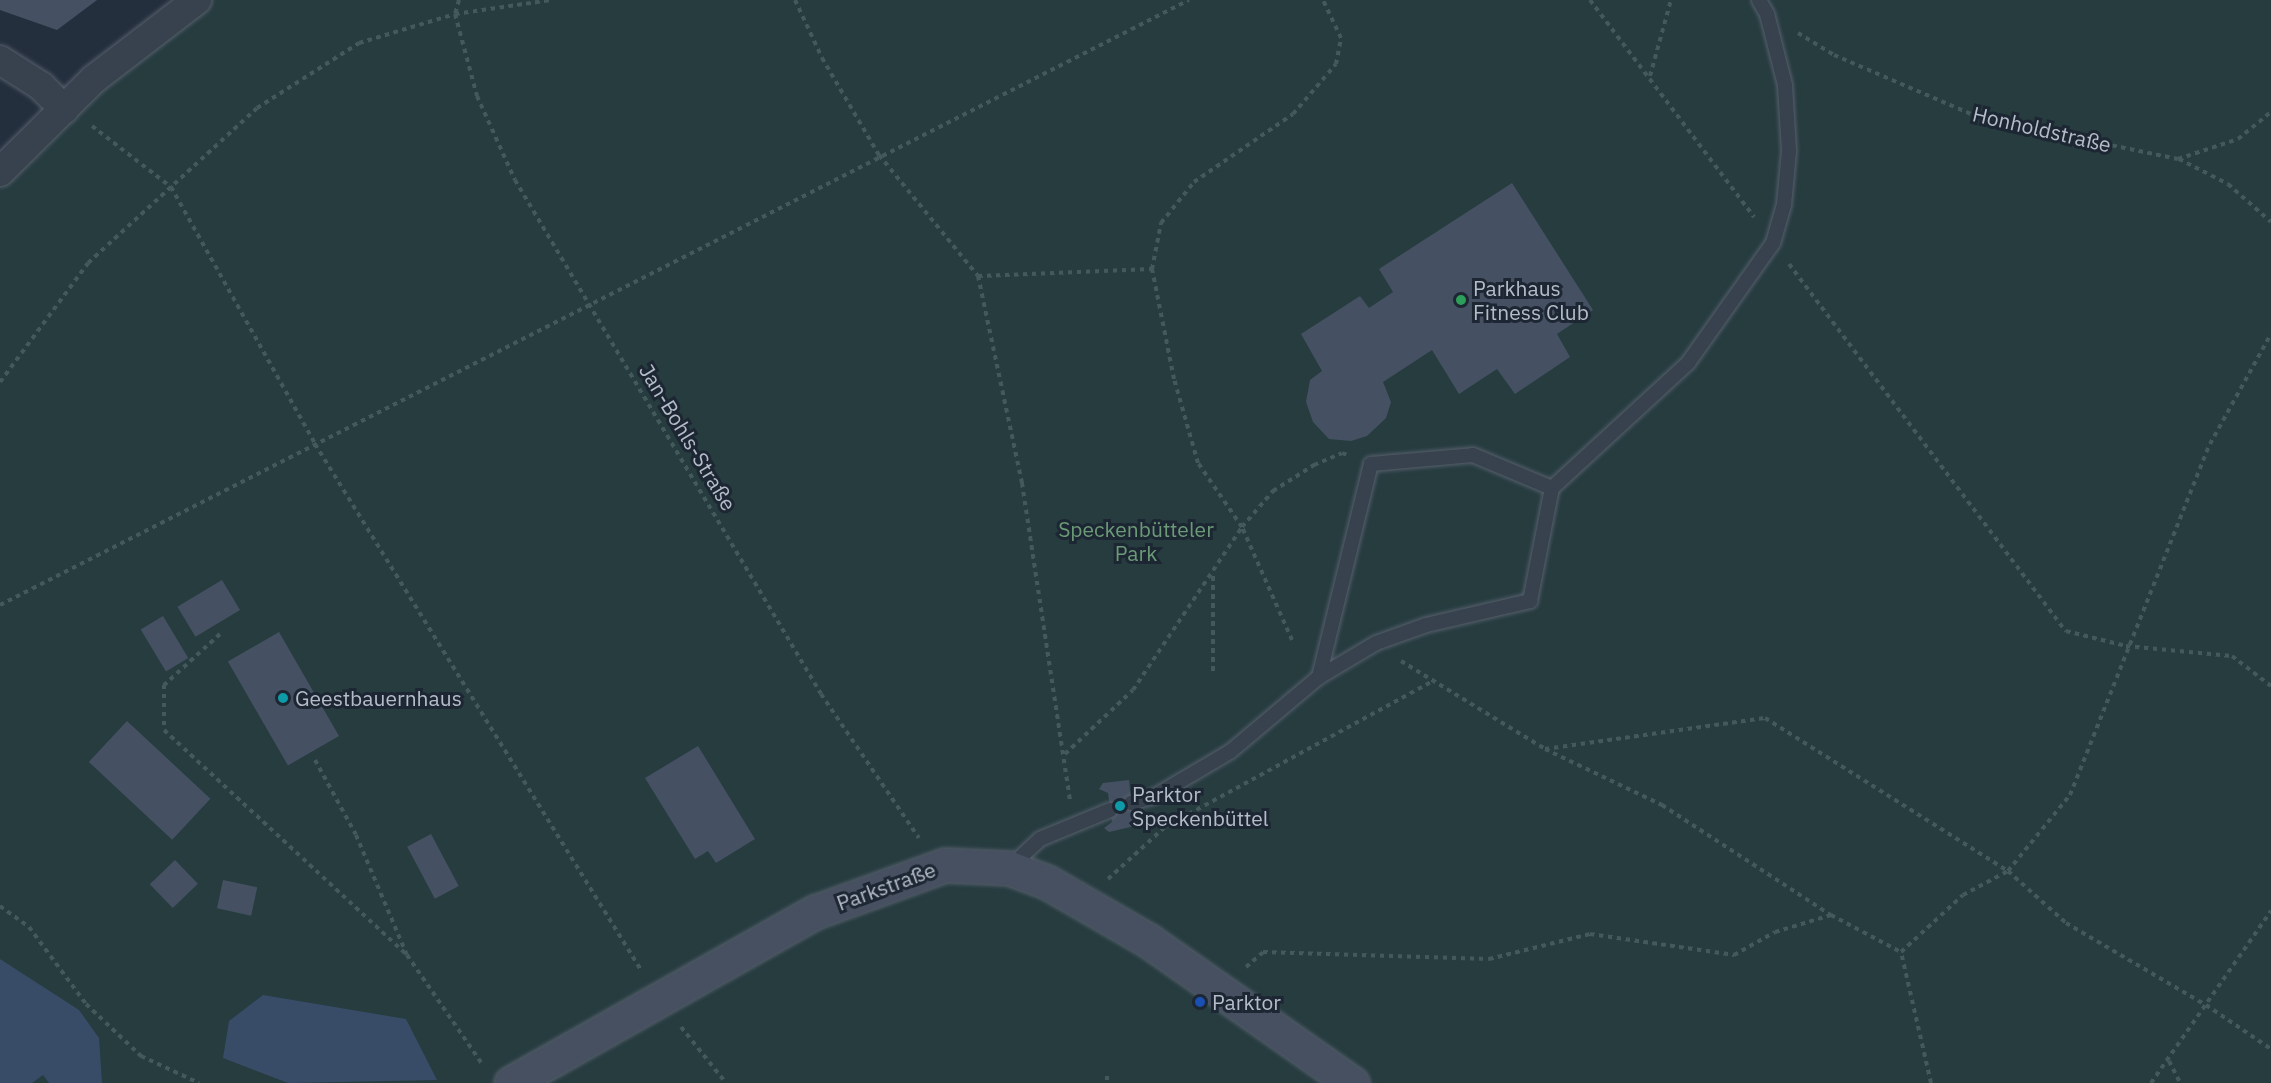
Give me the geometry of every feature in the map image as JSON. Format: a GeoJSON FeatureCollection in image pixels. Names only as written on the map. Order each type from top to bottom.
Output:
{"type":"FeatureCollection","features":[{"type":"Feature","properties":{"kind":"street"},"geometry":{"type":"LineString","coordinates":[[0,172],[94,79],[197,0]]}},
{"type":"Feature","properties":{"kind":"street"},"geometry":{"type":"LineString","coordinates":[[0,60],[41,86],[64,109]]}},
{"type":"Feature","properties":{"kind":"street","name":"Parkstraße"},"geometry":{"type":"LineString","coordinates":[[500,1078],[660,1002],[815,912],[945,865],[1009,868],[1083,902],[1149,941],[1352,1083]]}},
{"type":"Feature","properties":{"kind":"lane"},"geometry":{"type":"LineString","coordinates":[[1131,803],[1155,796],[1231,752],[1319,677],[1376,643],[1426,625],[1530,602],[1552,488],[1688,363],[1773,243],[1784,205],[1789,151],[1785,85],[1767,14],[1759,0]]}},
{"type":"Feature","properties":{"kind":"lane"},"geometry":{"type":"LineString","coordinates":[[1319,677],[1371,464],[1473,455],[1552,488]]}},
{"type":"Feature","properties":{"kind":"lane"},"geometry":{"type":"LineString","coordinates":[[1009,868],[1040,839],[1070,823],[1110,810]]}},
{"type":"Feature","properties":{"kind":"path"},"geometry":{"type":"LineString","coordinates":[[455,14],[459,0]]}},
{"type":"Feature","properties":{"kind":"path"},"geometry":{"type":"LineString","coordinates":[[0,382],[88,263],[257,108],[359,43],[455,14],[551,0]]}},
{"type":"Feature","properties":{"kind":"path"},"geometry":{"type":"LineString","coordinates":[[795,0],[822,58],[879,155],[978,276],[1022,483],[1064,755],[1070,823]]}},
{"type":"Feature","properties":{"kind":"path"},"geometry":{"type":"LineString","coordinates":[[0,605],[879,155],[1190,0]]}},
{"type":"Feature","properties":{"kind":"path"},"geometry":{"type":"LineString","coordinates":[[1292,640],[1242,527],[1198,463],[1174,379],[1152,268],[1161,222],[1194,182],[1293,114],[1336,64],[1341,38],[1323,0]]}},
{"type":"Feature","properties":{"kind":"path"},"geometry":{"type":"LineString","coordinates":[[1590,0],[1650,76],[1773,243],[2067,631],[2126,646],[2232,656],[2271,686]]}},
{"type":"Feature","properties":{"kind":"path"},"geometry":{"type":"LineString","coordinates":[[1650,76],[1671,0]]}},
{"type":"Feature","properties":{"kind":"path","name":"Jan-Bohls-Straße"},"geometry":{"type":"LineString","coordinates":[[455,14],[477,96],[515,180],[591,303],[821,694],[915,834],[945,865]]}},
{"type":"Feature","properties":{"kind":"path","name":"Honholdstraße"},"geometry":{"type":"LineString","coordinates":[[1767,14],[1834,55],[1980,118],[2178,159],[2228,184],[2271,222]]}},
{"type":"Feature","properties":{"kind":"path"},"geometry":{"type":"LineString","coordinates":[[64,109],[108,136],[171,187],[315,444],[660,1002],[726,1083]]}},
{"type":"Feature","properties":{"kind":"path"},"geometry":{"type":"LineString","coordinates":[[2178,159],[2238,139],[2271,112]]}},
{"type":"Feature","properties":{"kind":"path"},"geometry":{"type":"LineString","coordinates":[[978,276],[1152,268]]}},
{"type":"Feature","properties":{"kind":"path"},"geometry":{"type":"LineString","coordinates":[[1901,952],[1963,895],[2008,871],[2070,795],[2126,646],[2210,444],[2271,334]]}},
{"type":"Feature","properties":{"kind":"path"},"geometry":{"type":"LineString","coordinates":[[1064,755],[1134,690],[1213,576],[1242,527],[1273,491],[1314,465],[1342,453],[1371,464]]}},
{"type":"Feature","properties":{"kind":"path"},"geometry":{"type":"LineString","coordinates":[[1213,576],[1213,671]]}},
{"type":"Feature","properties":{"kind":"path"},"geometry":{"type":"LineString","coordinates":[[220,634],[164,685],[164,730],[407,955],[500,1078]]}},
{"type":"Feature","properties":{"kind":"path"},"geometry":{"type":"LineString","coordinates":[[1376,643],[1431,682],[1545,749],[1662,805],[1831,915],[1901,952],[1931,1083]]}},
{"type":"Feature","properties":{"kind":"path"},"geometry":{"type":"LineString","coordinates":[[1083,902],[1165,828],[1431,682]]}},
{"type":"Feature","properties":{"kind":"path"},"geometry":{"type":"LineString","coordinates":[[1545,749],[1765,718],[2008,871],[2066,923],[2206,1005],[2271,1049]]}},
{"type":"Feature","properties":{"kind":"path"},"geometry":{"type":"LineString","coordinates":[[315,760],[356,835],[407,955]]}},
{"type":"Feature","properties":{"kind":"path"},"geometry":{"type":"LineString","coordinates":[[0,906],[29,927],[86,1004],[141,1056],[199,1083]]}},
{"type":"Feature","properties":{"kind":"path"},"geometry":{"type":"LineString","coordinates":[[2151,1083],[2169,1061],[2271,911]]}},
{"type":"Feature","properties":{"kind":"path"},"geometry":{"type":"LineString","coordinates":[[1218,991],[1263,952],[1489,959],[1590,934],[1734,955],[1775,932],[1831,915]]}},
{"type":"Feature","properties":{"kind":"path"},"geometry":{"type":"LineString","coordinates":[[2169,1061],[2180,1083]]}},
{"type":"Feature","properties":{"kind":"path"},"geometry":{"type":"LineString","coordinates":[[1107,1076],[1107,1083]]}},
{"type":"Feature","properties":{"kind":"green space","name":"Speckenbütteler Park"},"geometry":{"type":"Polygon","coordinates":[[[208,0],[2271,0],[2271,1083],[0,1083],[0,181],[100,83],[208,0]]]}},
{"type":"Feature","properties":{"kind":"water"},"geometry":{"type":"Polygon","coordinates":[[[0,959],[79,1010],[99,1038],[102,1083],[49,1083],[43,1075],[32,1083],[0,1083],[0,959]]]}},
{"type":"Feature","properties":{"kind":"water"},"geometry":{"type":"Polygon","coordinates":[[[263,995],[406,1019],[437,1080],[288,1083],[223,1058],[229,1021],[263,995]]]}},
{"type":"Feature","properties":{"kind":"building"},"geometry":{"type":"Polygon","coordinates":[[[0,0],[97,0],[57,30],[0,10],[0,0]]]}},
{"type":"Feature","properties":{"kind":"building"},"geometry":{"type":"Polygon","coordinates":[[[1512,183],[1593,310],[1557,334],[1570,357],[1515,394],[1497,369],[1459,394],[1432,350],[1383,382],[1391,402],[1386,418],[1367,436],[1351,441],[1329,439],[1313,422],[1306,402],[1310,380],[1322,371],[1301,334],[1360,296],[1369,308],[1393,292],[1379,269],[1512,183]]]}},
{"type":"Feature","properties":{"kind":"building"},"geometry":{"type":"Polygon","coordinates":[[[222,580],[240,610],[195,637],[177,607],[222,580]]]}},
{"type":"Feature","properties":{"kind":"building"},"geometry":{"type":"Polygon","coordinates":[[[163,616],[188,658],[166,671],[141,629],[163,616]]]}},
{"type":"Feature","properties":{"kind":"building","name":"Geestbauernhaus"},"geometry":{"type":"Polygon","coordinates":[[[279,632],[339,736],[288,765],[228,662],[279,632]]]}},
{"type":"Feature","properties":{"kind":"building"},"geometry":{"type":"Polygon","coordinates":[[[127,721],[210,799],[172,840],[89,762],[127,721]]]}},
{"type":"Feature","properties":{"kind":"building"},"geometry":{"type":"Polygon","coordinates":[[[698,746],[755,839],[716,863],[708,851],[695,859],[645,778],[698,746]]]}},
{"type":"Feature","properties":{"kind":"building","name":"Parktor Speckenbüttel"},"geometry":{"type":"Polygon","coordinates":[[[1129,780],[1133,818],[1139,825],[1109,832],[1104,828],[1112,822],[1108,793],[1099,789],[1103,783],[1129,780]]]}},
{"type":"Feature","properties":{"kind":"building"},"geometry":{"type":"Polygon","coordinates":[[[431,834],[459,886],[435,899],[407,847],[431,834]]]}},
{"type":"Feature","properties":{"kind":"building"},"geometry":{"type":"Polygon","coordinates":[[[175,860],[198,884],[173,908],[150,884],[175,860]]]}},
{"type":"Feature","properties":{"kind":"building"},"geometry":{"type":"Polygon","coordinates":[[[223,880],[257,887],[251,916],[217,908],[223,880]]]}},
{"type":"Feature","properties":{"kind":"place","name":"Parkhaus Fitness Club"},"geometry":{"type":"Point","coordinates":[1461,300]}},
{"type":"Feature","properties":{"kind":"place","name":"Geestbauernhaus"},"geometry":{"type":"Point","coordinates":[283,698]}},
{"type":"Feature","properties":{"kind":"place","name":"Parktor Speckenbüttel"},"geometry":{"type":"Point","coordinates":[1120,806]}},
{"type":"Feature","properties":{"kind":"place","name":"Parktor"},"geometry":{"type":"Point","coordinates":[1200,1002]}}]}
